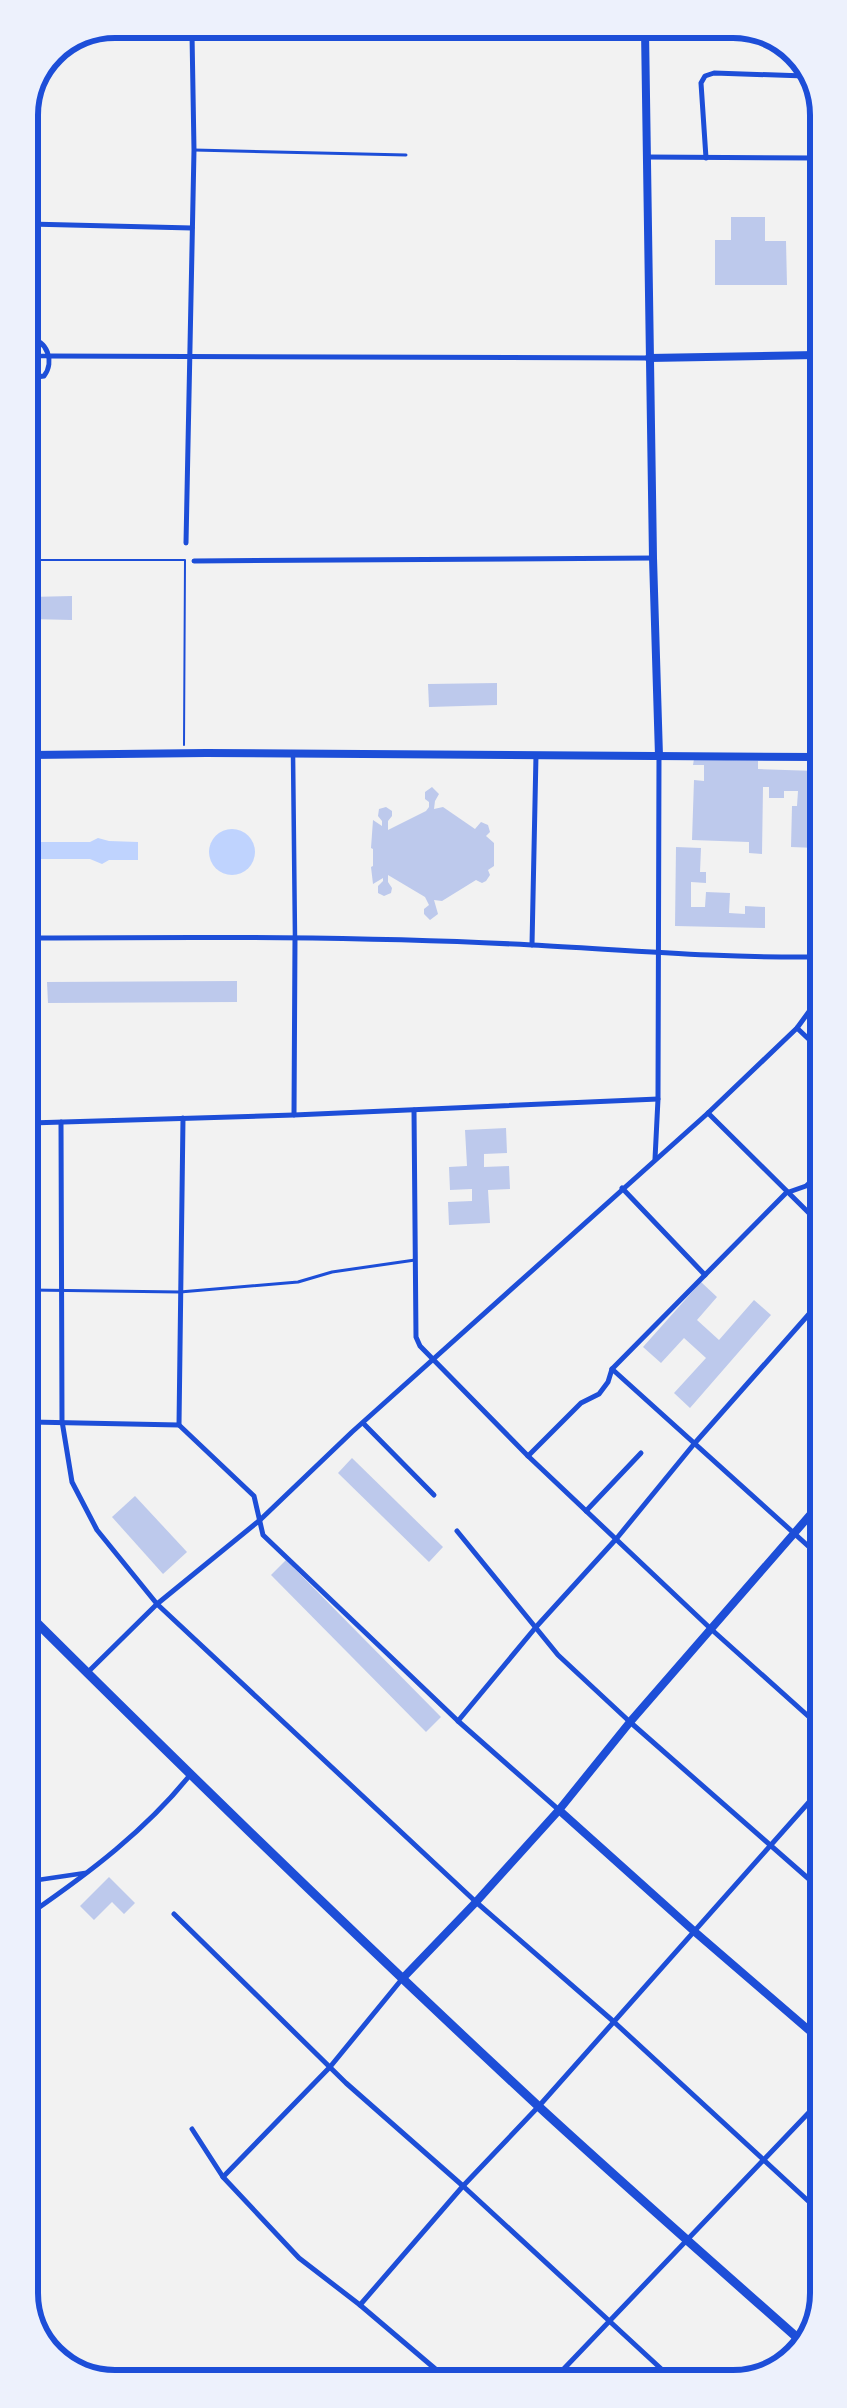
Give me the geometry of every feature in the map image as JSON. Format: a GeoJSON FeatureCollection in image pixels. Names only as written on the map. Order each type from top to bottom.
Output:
{"type":"FeatureCollection","features":[{"type":"Feature","properties":{"kind":"main road"},"geometry":{"type":"LineString","coordinates":[[38,1624],[190,1775],[402,1979],[539,2106],[796,2337]]}},
{"type":"Feature","properties":{"kind":"street"},"geometry":{"type":"LineString","coordinates":[[186,543],[194,150],[192,38]]}},
{"type":"Feature","properties":{"kind":"street"},"geometry":{"type":"LineString","coordinates":[[645,38],[653,558],[659,756],[660,954],[656,1159]]}},
{"type":"Feature","properties":{"kind":"street"},"geometry":{"type":"LineString","coordinates":[[706,158],[701,83],[705,76],[714,73],[798,76]]}},
{"type":"Feature","properties":{"kind":"street"},"geometry":{"type":"LineString","coordinates":[[647,156],[810,158]]}},
{"type":"Feature","properties":{"kind":"street"},"geometry":{"type":"LineString","coordinates":[[38,224],[192,228]]}},
{"type":"Feature","properties":{"kind":"street"},"geometry":{"type":"LineString","coordinates":[[38,340],[44,344],[48,356],[47,372],[44,376],[38,377]]}},
{"type":"Feature","properties":{"kind":"street"},"geometry":{"type":"LineString","coordinates":[[38,356],[650,358],[810,355]]}},
{"type":"Feature","properties":{"kind":"street"},"geometry":{"type":"LineString","coordinates":[[194,561],[653,558]]}},
{"type":"Feature","properties":{"kind":"street"},"geometry":{"type":"LineString","coordinates":[[38,755],[184,753],[810,757]]}},
{"type":"Feature","properties":{"kind":"street"},"geometry":{"type":"LineString","coordinates":[[292,754],[295,938],[294,1115]]}},
{"type":"Feature","properties":{"kind":"street"},"geometry":{"type":"LineString","coordinates":[[532,944],[536,755]]}},
{"type":"Feature","properties":{"kind":"street"},"geometry":{"type":"LineString","coordinates":[[38,938],[295,938],[532,944],[660,954],[810,957]]}},
{"type":"Feature","properties":{"kind":"street"},"geometry":{"type":"LineString","coordinates":[[87,1673],[157,1604],[260,1520],[363,1423],[622,1188],[708,1113],[797,1028],[810,1010]]}},
{"type":"Feature","properties":{"kind":"street"},"geometry":{"type":"LineString","coordinates":[[797,1028],[810,1041]]}},
{"type":"Feature","properties":{"kind":"street"},"geometry":{"type":"LineString","coordinates":[[38,1123],[294,1115],[658,1099]]}},
{"type":"Feature","properties":{"kind":"street"},"geometry":{"type":"LineString","coordinates":[[414,1110],[416,1337],[420,1346],[432,1361],[528,1456],[617,1538],[711,1629],[810,1717]]}},
{"type":"Feature","properties":{"kind":"street"},"geometry":{"type":"LineString","coordinates":[[708,1113],[786,1193],[810,1215]]}},
{"type":"Feature","properties":{"kind":"street"},"geometry":{"type":"LineString","coordinates":[[179,1425],[183,1118]]}},
{"type":"Feature","properties":{"kind":"street"},"geometry":{"type":"LineString","coordinates":[[61,1122],[62,1421],[72,1482],[98,1530],[157,1604],[476,1902],[613,2021],[810,2203]]}},
{"type":"Feature","properties":{"kind":"street"},"geometry":{"type":"LineString","coordinates":[[528,1456],[581,1403],[599,1394],[608,1382],[612,1369],[786,1193],[806,1186],[810,1182]]}},
{"type":"Feature","properties":{"kind":"street"},"geometry":{"type":"LineString","coordinates":[[622,1188],[706,1275]]}},
{"type":"Feature","properties":{"kind":"street"},"geometry":{"type":"LineString","coordinates":[[458,1721],[536,1627],[617,1538],[694,1444],[810,1313]]}},
{"type":"Feature","properties":{"kind":"street"},"geometry":{"type":"LineString","coordinates":[[612,1369],[810,1547]]}},
{"type":"Feature","properties":{"kind":"street"},"geometry":{"type":"LineString","coordinates":[[38,1422],[179,1425],[254,1496],[263,1535],[458,1721],[694,1932],[810,2031]]}},
{"type":"Feature","properties":{"kind":"street"},"geometry":{"type":"LineString","coordinates":[[363,1423],[434,1495]]}},
{"type":"Feature","properties":{"kind":"street"},"geometry":{"type":"LineString","coordinates":[[586,1511],[640,1453]]}},
{"type":"Feature","properties":{"kind":"street"},"geometry":{"type":"LineString","coordinates":[[223,2177],[330,2067],[402,1979],[476,1902],[559,1810],[630,1722],[810,1516]]}},
{"type":"Feature","properties":{"kind":"street"},"geometry":{"type":"LineString","coordinates":[[457,1531],[558,1655],[630,1722],[810,1880]]}},
{"type":"Feature","properties":{"kind":"street"},"geometry":{"type":"LineString","coordinates":[[38,1908],[89,1872],[167,1804],[190,1775]]}},
{"type":"Feature","properties":{"kind":"street"},"geometry":{"type":"LineString","coordinates":[[360,2305],[463,2186],[539,2106],[810,1801]]}},
{"type":"Feature","properties":{"kind":"street"},"geometry":{"type":"LineString","coordinates":[[38,1880],[89,1872]]}},
{"type":"Feature","properties":{"kind":"street"},"geometry":{"type":"LineString","coordinates":[[174,1914],[346,2084],[463,2186],[662,2370]]}},
{"type":"Feature","properties":{"kind":"street"},"geometry":{"type":"LineString","coordinates":[[563,2370],[810,2111]]}},
{"type":"Feature","properties":{"kind":"street"},"geometry":{"type":"LineString","coordinates":[[192,2129],[223,2177],[299,2258],[360,2305],[437,2370]]}},
{"type":"Feature","properties":{"kind":"lane"},"geometry":{"type":"LineString","coordinates":[[194,150],[406,155]]}},
{"type":"Feature","properties":{"kind":"lane"},"geometry":{"type":"LineString","coordinates":[[38,1290],[180,1292],[298,1282],[332,1272],[415,1260]]}},
{"type":"Feature","properties":{"kind":"path"},"geometry":{"type":"LineString","coordinates":[[38,560],[185,560],[184,753]]}},
{"type":"Feature","properties":{"kind":"water"},"geometry":{"type":"Polygon","coordinates":[[[232,829],[245,833],[251,839],[255,852],[251,865],[245,871],[232,875],[219,871],[213,865],[209,852],[213,839],[219,833],[232,829]]]}},
{"type":"Feature","properties":{"kind":"water"},"geometry":{"type":"Polygon","coordinates":[[[98,838],[109,841],[138,842],[138,860],[109,860],[102,864],[90,859],[38,859],[38,842],[90,842],[98,838]]]}},
{"type":"Feature","properties":{"kind":"water"},"geometry":{"type":"Polygon","coordinates":[[[52,2337],[88,2365],[68,2355],[52,2337]]]}},
{"type":"Feature","properties":{"kind":"building"},"geometry":{"type":"Polygon","coordinates":[[[731,217],[765,217],[765,241],[786,241],[787,285],[715,285],[715,240],[731,240],[731,217]]]}},
{"type":"Feature","properties":{"kind":"building"},"geometry":{"type":"Polygon","coordinates":[[[72,596],[72,620],[38,619],[38,597],[72,596]]]}},
{"type":"Feature","properties":{"kind":"building"},"geometry":{"type":"Polygon","coordinates":[[[497,683],[497,705],[429,707],[428,684],[497,683]]]}},
{"type":"Feature","properties":{"kind":"building"},"geometry":{"type":"Polygon","coordinates":[[[694,759],[758,761],[758,769],[810,771],[810,848],[791,847],[792,806],[797,806],[798,791],[784,791],[784,798],[769,798],[769,787],[763,787],[762,854],[749,853],[749,842],[692,840],[694,780],[704,781],[704,765],[693,765],[694,759]]]}},
{"type":"Feature","properties":{"kind":"building"},"geometry":{"type":"Polygon","coordinates":[[[432,787],[439,794],[435,801],[434,809],[443,807],[475,829],[481,822],[488,825],[490,832],[486,836],[494,843],[494,866],[488,870],[490,875],[486,881],[482,883],[476,880],[442,901],[434,900],[438,914],[430,920],[424,914],[424,909],[429,905],[425,897],[388,875],[388,882],[392,888],[391,893],[384,896],[378,893],[378,886],[383,881],[383,878],[373,884],[371,867],[373,866],[373,849],[371,848],[373,820],[382,826],[382,821],[378,816],[379,809],[386,807],[392,811],[392,816],[388,821],[388,830],[426,811],[429,807],[429,802],[425,799],[425,792],[432,787]]]}},
{"type":"Feature","properties":{"kind":"building"},"geometry":{"type":"Polygon","coordinates":[[[676,847],[701,848],[700,872],[706,872],[706,883],[691,882],[691,907],[705,907],[706,892],[730,893],[729,913],[745,914],[745,906],[765,907],[765,928],[675,926],[676,847]]]}},
{"type":"Feature","properties":{"kind":"building"},"geometry":{"type":"Polygon","coordinates":[[[237,981],[237,1002],[48,1003],[47,982],[237,981]]]}},
{"type":"Feature","properties":{"kind":"building"},"geometry":{"type":"Polygon","coordinates":[[[506,1128],[507,1153],[484,1154],[484,1167],[509,1166],[510,1189],[488,1190],[490,1223],[449,1225],[448,1202],[472,1201],[472,1189],[450,1190],[449,1167],[467,1166],[465,1130],[506,1128]]]}},
{"type":"Feature","properties":{"kind":"building"},"geometry":{"type":"Polygon","coordinates":[[[701,1282],[717,1297],[697,1320],[719,1340],[754,1300],[771,1315],[690,1408],[674,1393],[706,1358],[684,1338],[661,1363],[643,1347],[701,1282]]]}},
{"type":"Feature","properties":{"kind":"building"},"geometry":{"type":"Polygon","coordinates":[[[352,1458],[443,1547],[429,1562],[338,1473],[352,1458]]]}},
{"type":"Feature","properties":{"kind":"building"},"geometry":{"type":"Polygon","coordinates":[[[135,1496],[187,1552],[163,1574],[112,1517],[135,1496]]]}},
{"type":"Feature","properties":{"kind":"building"},"geometry":{"type":"Polygon","coordinates":[[[286,1560],[441,1717],[426,1732],[271,1575],[286,1560]]]}},
{"type":"Feature","properties":{"kind":"building"},"geometry":{"type":"Polygon","coordinates":[[[109,1877],[135,1903],[124,1914],[112,1902],[94,1920],[80,1906],[109,1877]]]}}]}
